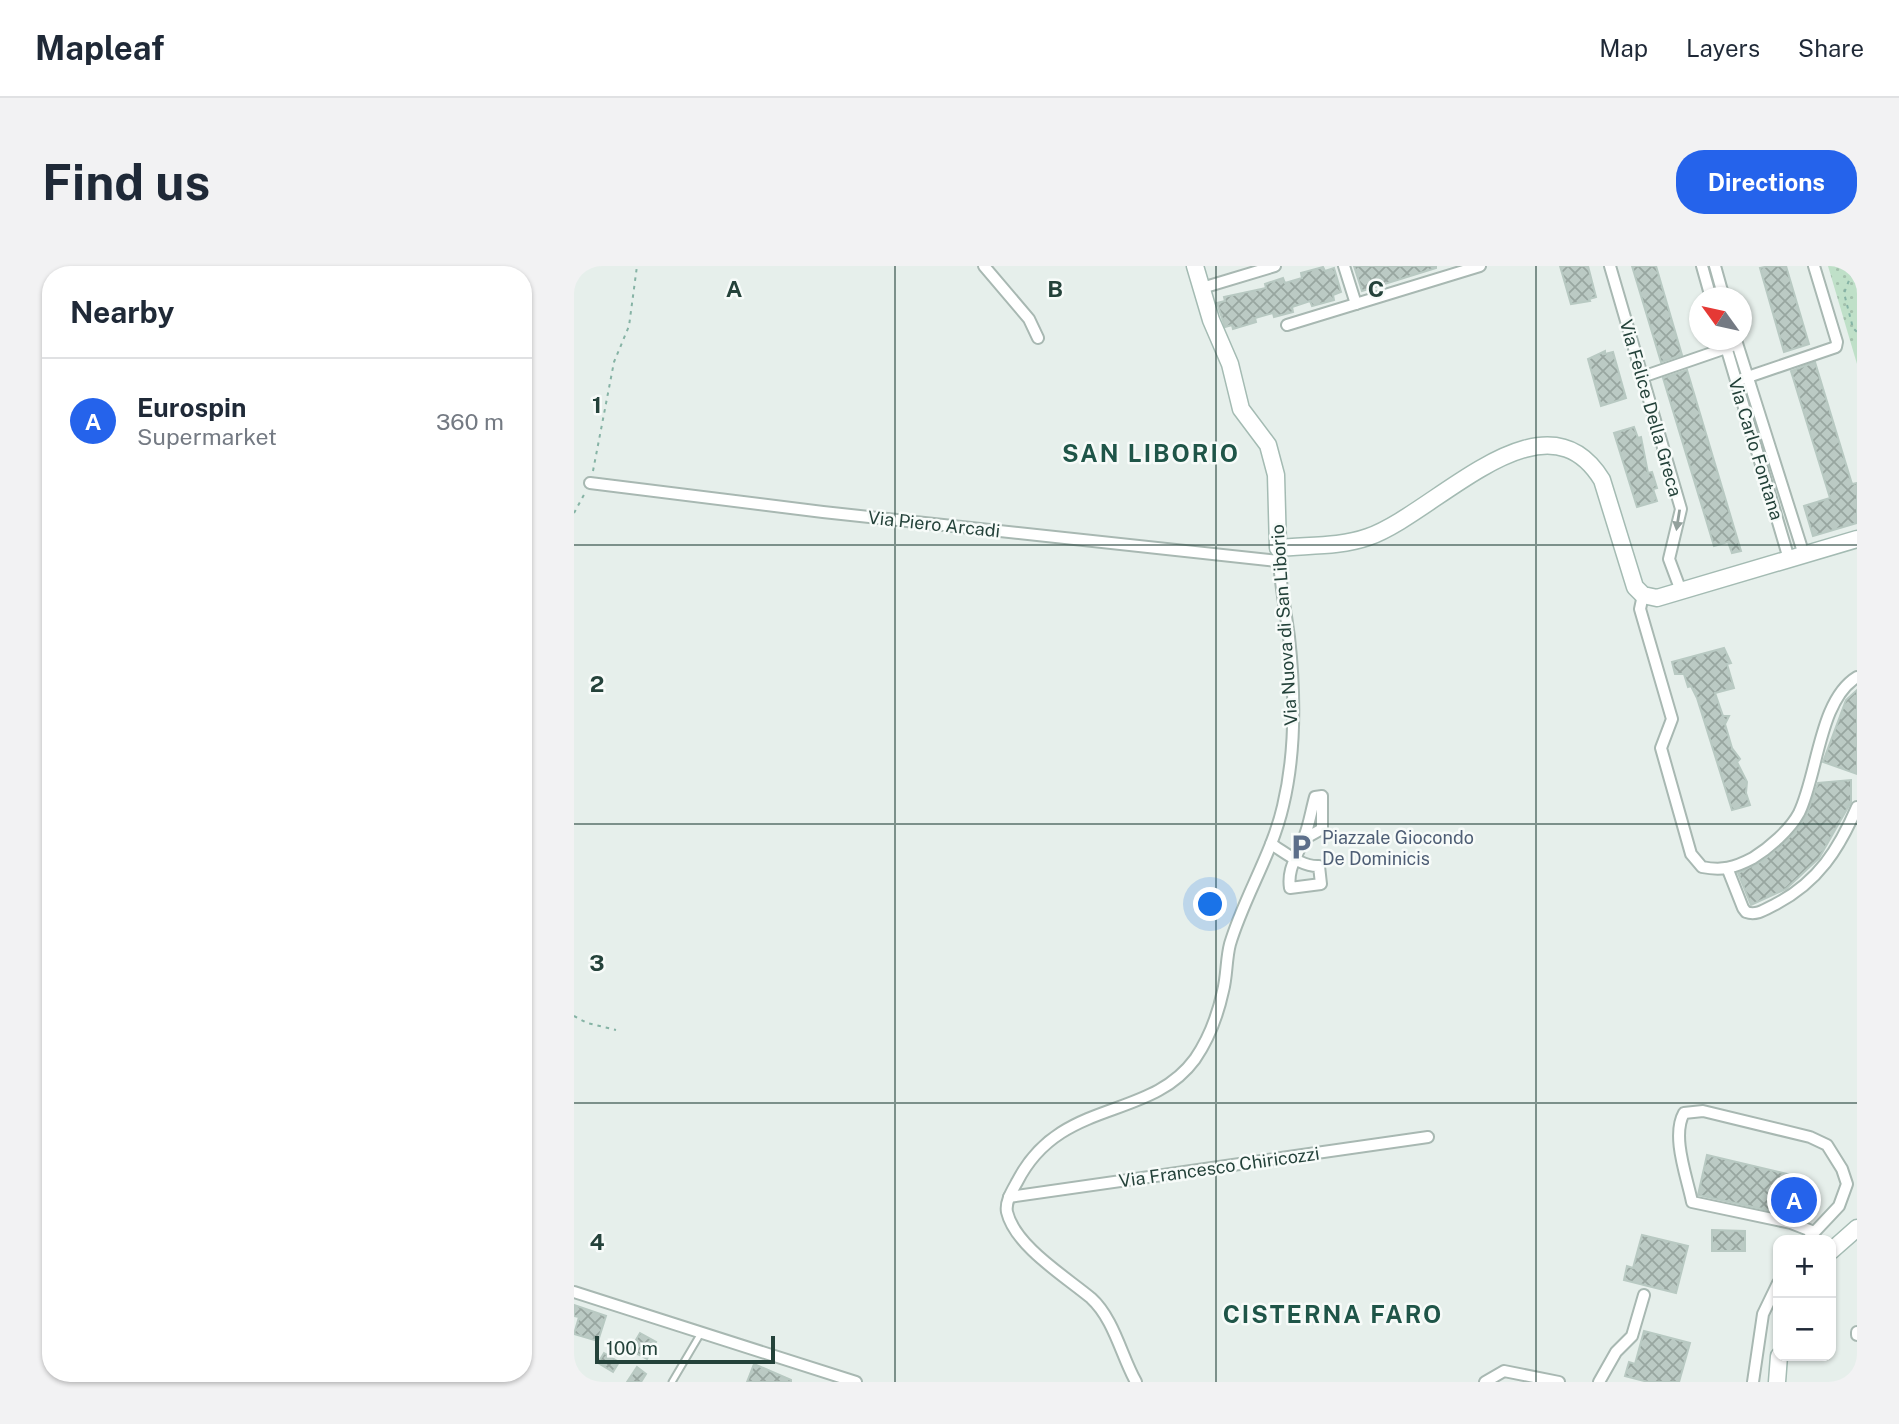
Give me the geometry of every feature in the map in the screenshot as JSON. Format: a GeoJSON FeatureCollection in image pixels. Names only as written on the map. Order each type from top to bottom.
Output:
{"type":"FeatureCollection","features":[{"type":"Feature","properties":{"kind":"street"},"geometry":{"type":"LineString","coordinates":[[984,266],[1029,319],[1038,338]]}},
{"type":"Feature","properties":{"kind":"street","name":"Via Nuova di San Liborio"},"geometry":{"type":"LineString","coordinates":[[1009,1197],[1023,1170],[1048,1141],[1077,1121],[1171,1084],[1195,1059],[1211,1028],[1223,991],[1230,947],[1284,805],[1292,741],[1289,639],[1278,554],[1276,475],[1268,445],[1241,409],[1230,364],[1211,320],[1195,266]]}},
{"type":"Feature","properties":{"kind":"street"},"geometry":{"type":"LineString","coordinates":[[1344,266],[1356,304]]}},
{"type":"Feature","properties":{"kind":"street"},"geometry":{"type":"LineString","coordinates":[[1287,325],[1480,266]]}},
{"type":"Feature","properties":{"kind":"street","name":"Via Felice Della Greca"},"geometry":{"type":"LineString","coordinates":[[1610,266],[1681,509],[1669,559],[1681,591]]}},
{"type":"Feature","properties":{"kind":"street"},"geometry":{"type":"LineString","coordinates":[[1702,266],[1708,287]]}},
{"type":"Feature","properties":{"kind":"street"},"geometry":{"type":"LineString","coordinates":[[1715,266],[1721,287]]}},
{"type":"Feature","properties":{"kind":"street"},"geometry":{"type":"LineString","coordinates":[[1736,380],[1836,346],[1814,266]]}},
{"type":"Feature","properties":{"kind":"street"},"geometry":{"type":"LineString","coordinates":[[1202,288],[1271,267]]}},
{"type":"Feature","properties":{"kind":"street"},"geometry":{"type":"LineString","coordinates":[[1642,377],[1713,350]]}},
{"type":"Feature","properties":{"kind":"street","name":"Via Carlo Fontana"},"geometry":{"type":"LineString","coordinates":[[1732,350],[1736,380],[1796,557]]}},
{"type":"Feature","properties":{"kind":"street","name":"Via Carlo Fontana"},"geometry":{"type":"LineString","coordinates":[[1734,350],[1748,377],[1796,557]]}},
{"type":"Feature","properties":{"kind":"street"},"geometry":{"type":"LineString","coordinates":[[1278,554],[1369,537],[1525,446],[1557,444],[1583,456],[1602,480],[1632,577],[1643,595],[1640,609],[1672,719],[1661,748],[1691,854],[1702,867],[1728,870],[1767,849],[1798,814],[1836,697],[1857,677]]}},
{"type":"Feature","properties":{"kind":"street","name":"Via Piero Arcadi"},"geometry":{"type":"LineString","coordinates":[[590,483],[823,512],[1278,554]]}},
{"type":"Feature","properties":{"kind":"street"},"geometry":{"type":"LineString","coordinates":[[1643,595],[1657,598],[1857,539]]}},
{"type":"Feature","properties":{"kind":"street"},"geometry":{"type":"LineString","coordinates":[[1728,870],[1743,908],[1746,912],[1758,913],[1793,895],[1818,875],[1841,844],[1857,807]]}},
{"type":"Feature","properties":{"kind":"street"},"geometry":{"type":"LineString","coordinates":[[1271,844],[1294,858],[1304,839]]}},
{"type":"Feature","properties":{"kind":"street"},"geometry":{"type":"LineString","coordinates":[[1703,1111],[1810,1137],[1827,1145],[1842,1169],[1847,1184],[1839,1206],[1811,1236],[1791,1223],[1692,1202],[1679,1133],[1679,1121],[1684,1113],[1703,1111]]}},
{"type":"Feature","properties":{"kind":"street","name":"Via Francesco Chiricozzi"},"geometry":{"type":"LineString","coordinates":[[1009,1197],[1428,1137]]}},
{"type":"Feature","properties":{"kind":"street"},"geometry":{"type":"LineString","coordinates":[[1009,1197],[1007,1211],[1016,1229],[1042,1259],[1094,1301],[1108,1322],[1136,1382]]}},
{"type":"Feature","properties":{"kind":"street"},"geometry":{"type":"LineString","coordinates":[[1836,1247],[1857,1228]]}},
{"type":"Feature","properties":{"kind":"street"},"geometry":{"type":"LineString","coordinates":[[574,1292],[856,1382]]}},
{"type":"Feature","properties":{"kind":"street"},"geometry":{"type":"LineString","coordinates":[[1753,1382],[1763,1314],[1773,1293]]}},
{"type":"Feature","properties":{"kind":"street"},"geometry":{"type":"LineString","coordinates":[[1599,1382],[1616,1352],[1632,1336],[1644,1295]]}},
{"type":"Feature","properties":{"kind":"street"},"geometry":{"type":"LineString","coordinates":[[1777,1382],[1779,1361]]}},
{"type":"Feature","properties":{"kind":"street"},"geometry":{"type":"LineString","coordinates":[[1485,1382],[1504,1371],[1559,1382]]}},
{"type":"Feature","properties":{"kind":"lane"},"geometry":{"type":"LineString","coordinates":[[672,1382],[701,1333]]}},
{"type":"Feature","properties":{"kind":"path"},"geometry":{"type":"LineString","coordinates":[[574,513],[590,483],[614,362],[629,326],[637,266]]}},
{"type":"Feature","properties":{"kind":"path"},"geometry":{"type":"LineString","coordinates":[[1842,266],[1857,275]]}},
{"type":"Feature","properties":{"kind":"path"},"geometry":{"type":"LineString","coordinates":[[1852,273],[1844,293],[1853,328],[1857,332]]}},
{"type":"Feature","properties":{"kind":"path"},"geometry":{"type":"LineString","coordinates":[[574,1016],[587,1023],[616,1030]]}},
{"type":"Feature","properties":{"kind":"green space"},"geometry":{"type":"Polygon","coordinates":[[[1828,266],[1857,266],[1857,364],[1828,266]]]}},
{"type":"Feature","properties":{"kind":"building"},"geometry":{"type":"Polygon","coordinates":[[[1354,266],[1436,266],[1436,268],[1362,291],[1354,266]]]}},
{"type":"Feature","properties":{"kind":"building"},"geometry":{"type":"Polygon","coordinates":[[[1560,266],[1588,266],[1596,297],[1589,299],[1590,301],[1571,304],[1560,266]]]}},
{"type":"Feature","properties":{"kind":"building"},"geometry":{"type":"Polygon","coordinates":[[[1632,266],[1656,266],[1682,355],[1661,362],[1632,266]]]}},
{"type":"Feature","properties":{"kind":"building"},"geometry":{"type":"Polygon","coordinates":[[[1786,266],[1809,344],[1784,352],[1760,268],[1786,266]]]}},
{"type":"Feature","properties":{"kind":"building"},"geometry":{"type":"Polygon","coordinates":[[[1323,267],[1325,271],[1334,268],[1341,292],[1333,295],[1334,300],[1312,306],[1310,301],[1292,307],[1293,312],[1274,317],[1273,313],[1255,318],[1256,322],[1233,329],[1232,325],[1225,327],[1217,303],[1225,301],[1224,297],[1266,288],[1265,284],[1283,278],[1285,283],[1302,278],[1301,273],[1323,267]]]}},
{"type":"Feature","properties":{"kind":"building"},"geometry":{"type":"Polygon","coordinates":[[[1605,351],[1605,354],[1613,352],[1626,398],[1601,406],[1588,359],[1605,351]]]}},
{"type":"Feature","properties":{"kind":"building"},"geometry":{"type":"Polygon","coordinates":[[[1815,362],[1852,484],[1857,483],[1857,523],[1813,536],[1804,506],[1830,498],[1791,371],[1815,362]]]}},
{"type":"Feature","properties":{"kind":"building"},"geometry":{"type":"Polygon","coordinates":[[[1687,370],[1741,551],[1732,553],[1728,542],[1714,546],[1663,378],[1687,370]]]}},
{"type":"Feature","properties":{"kind":"building"},"geometry":{"type":"Polygon","coordinates":[[[1634,427],[1638,438],[1641,437],[1648,473],[1652,472],[1657,488],[1653,489],[1657,501],[1637,507],[1614,433],[1634,427]]]}},
{"type":"Feature","properties":{"kind":"building"},"geometry":{"type":"Polygon","coordinates":[[[1724,648],[1731,663],[1727,664],[1734,688],[1715,693],[1723,716],[1729,716],[1725,724],[1732,748],[1740,759],[1737,762],[1747,782],[1746,793],[1750,805],[1732,810],[1697,698],[1691,686],[1688,687],[1684,674],[1675,674],[1672,662],[1724,648]]]}},
{"type":"Feature","properties":{"kind":"building"},"geometry":{"type":"Polygon","coordinates":[[[1857,690],[1857,774],[1823,762],[1846,700],[1857,690]]]}},
{"type":"Feature","properties":{"kind":"building"},"geometry":{"type":"Polygon","coordinates":[[[1851,780],[1851,802],[1819,858],[1786,889],[1751,905],[1738,873],[1764,860],[1796,831],[1806,816],[1818,783],[1851,780]]]}},
{"type":"Feature","properties":{"kind":"building"},"geometry":{"type":"Polygon","coordinates":[[[1707,1155],[1804,1178],[1795,1216],[1698,1195],[1707,1155]]]}},
{"type":"Feature","properties":{"kind":"building"},"geometry":{"type":"Polygon","coordinates":[[[1712,1230],[1745,1231],[1745,1251],[1712,1251],[1712,1230]]]}},
{"type":"Feature","properties":{"kind":"building"},"geometry":{"type":"Polygon","coordinates":[[[1642,1235],[1688,1246],[1676,1293],[1624,1280],[1627,1266],[1633,1268],[1642,1235]]]}},
{"type":"Feature","properties":{"kind":"building"},"geometry":{"type":"Polygon","coordinates":[[[574,1305],[606,1316],[598,1341],[574,1334],[579,1317],[574,1316],[574,1305]]]}},
{"type":"Feature","properties":{"kind":"building"},"geometry":{"type":"Polygon","coordinates":[[[1644,1331],[1690,1343],[1679,1382],[1648,1382],[1625,1376],[1629,1362],[1635,1364],[1644,1331]]]}},
{"type":"Feature","properties":{"kind":"building"},"geometry":{"type":"Polygon","coordinates":[[[640,1333],[656,1342],[647,1359],[630,1350],[640,1333]]]}},
{"type":"Feature","properties":{"kind":"building"},"geometry":{"type":"Polygon","coordinates":[[[604,1353],[619,1362],[613,1372],[598,1363],[604,1353]]]}},
{"type":"Feature","properties":{"kind":"building"},"geometry":{"type":"Polygon","coordinates":[[[754,1364],[791,1380],[791,1382],[747,1382],[754,1364]]]}},
{"type":"Feature","properties":{"kind":"building"},"geometry":{"type":"Polygon","coordinates":[[[637,1367],[646,1374],[641,1382],[627,1382],[637,1367]]]}},
{"type":"Feature","properties":{"kind":"place","name":"Piazzale Giocondo De Dominicis"},"geometry":{"type":"Point","coordinates":[1301,847]}},
{"type":"Feature","properties":{"kind":"place","name":"Eurospin"},"geometry":{"type":"Point","coordinates":[1794,1200]}},
{"type":"Feature","properties":{"kind":"district","name":"SAN LIBORIO"},"geometry":{"type":"Point","coordinates":[1151,453]}},
{"type":"Feature","properties":{"kind":"district","name":"CISTERNA FARO"},"geometry":{"type":"Point","coordinates":[1333,1314]}}]}
